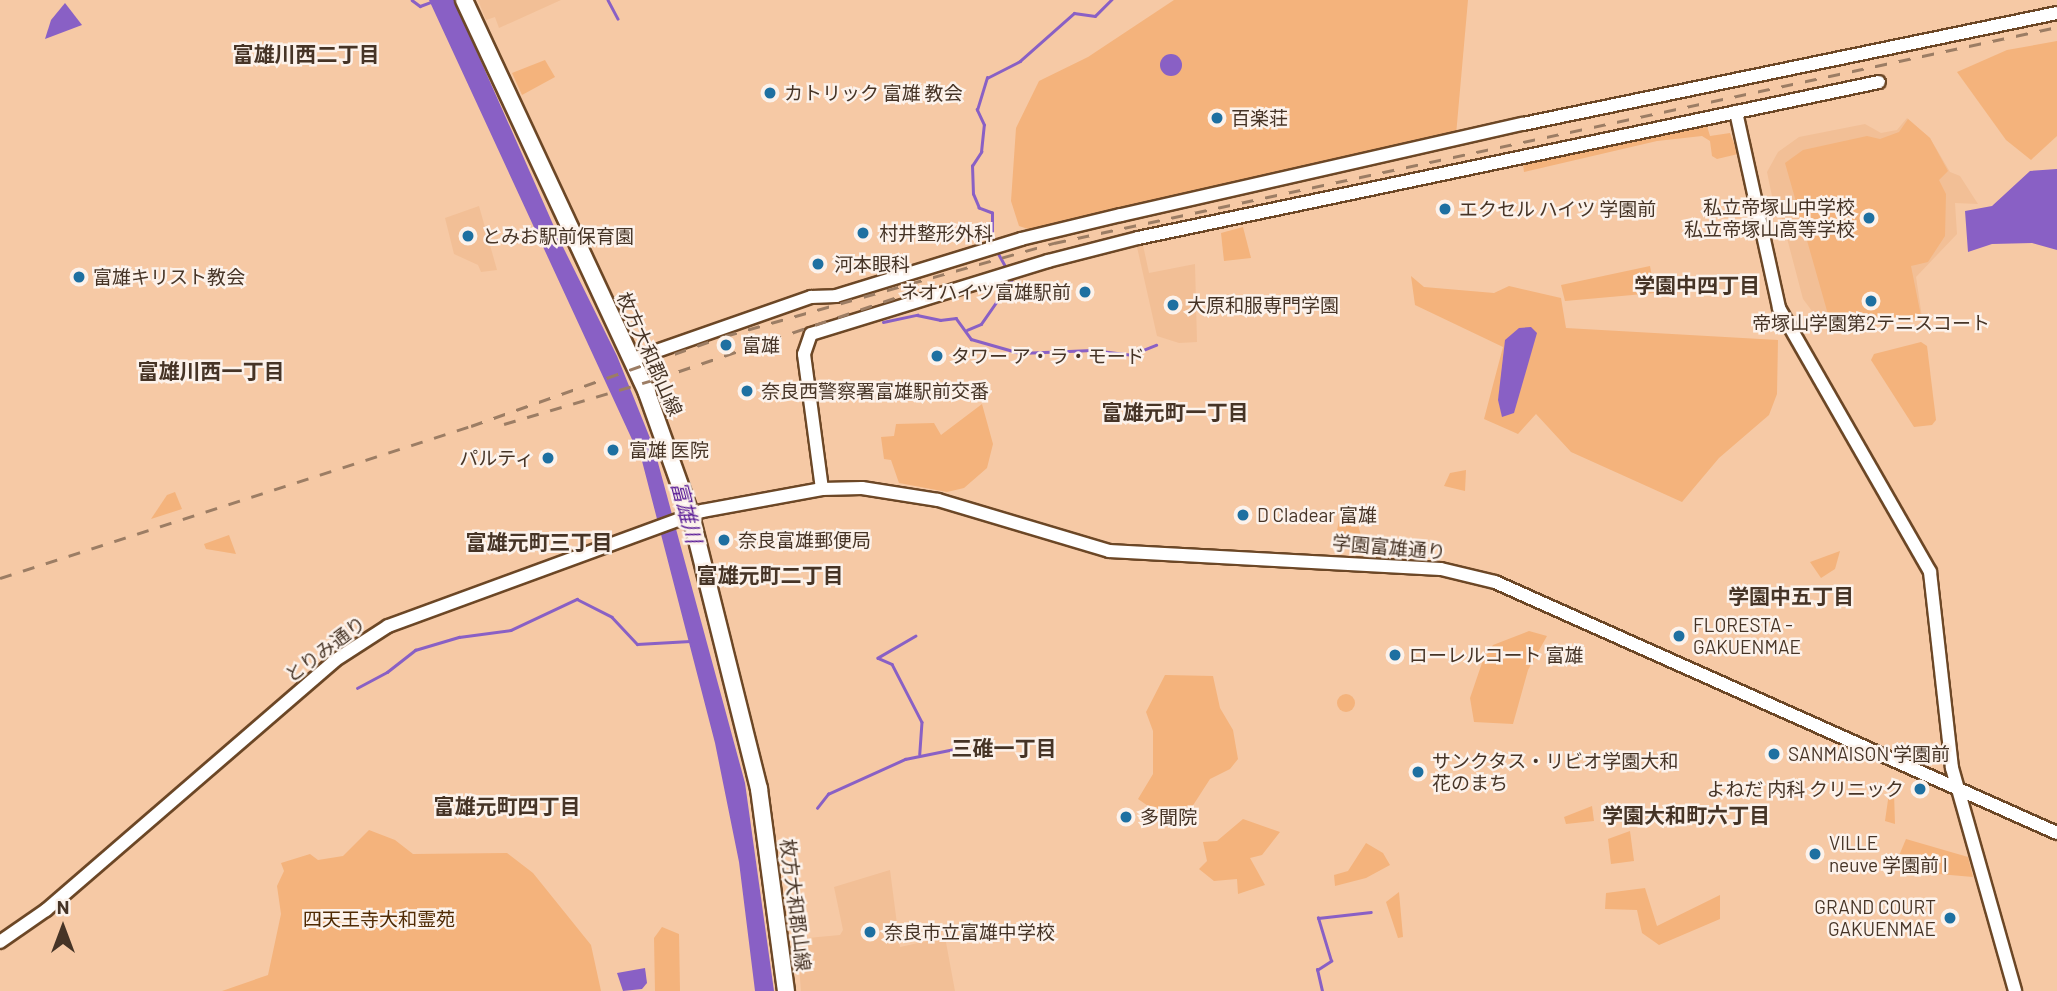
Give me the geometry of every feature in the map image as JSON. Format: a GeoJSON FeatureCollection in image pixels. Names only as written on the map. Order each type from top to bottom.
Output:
{"type":"FeatureCollection","features":[{"type":"Feature","properties":{"kind":"main road","name":"枚方大和郡山線"},"geometry":{"type":"LineString","coordinates":[[464,0],[631,360],[691,516],[759,789],[786,991]]}},
{"type":"Feature","properties":{"kind":"street"},"geometry":{"type":"LineString","coordinates":[[631,360],[811,297],[836,296],[1109,218],[1522,124],[2057,13]]}},
{"type":"Feature","properties":{"kind":"street"},"geometry":{"type":"LineString","coordinates":[[822,489],[804,354],[811,334],[1125,242],[1879,82]]}},
{"type":"Feature","properties":{"kind":"street"},"geometry":{"type":"LineString","coordinates":[[1736,112],[1779,308],[1930,572],[1948,735],[1959,789],[2015,991]]}},
{"type":"Feature","properties":{"kind":"street","name":"学園富雄通り"},"geometry":{"type":"LineString","coordinates":[[822,489],[862,488],[938,500],[1109,551],[1441,569],[1495,582],[2057,833]]}},
{"type":"Feature","properties":{"kind":"street","name":"とりみ通り"},"geometry":{"type":"LineString","coordinates":[[0,942],[46,910],[334,661],[388,626],[654,527],[765,497],[822,489]]}},
{"type":"Feature","properties":{"kind":"shaded area"},"geometry":{"type":"Polygon","coordinates":[[[429,0],[454,0],[563,247],[617,356],[654,448],[745,783],[774,991],[755,991],[739,862],[715,743],[642,461],[429,0]]]}},
{"type":"Feature","properties":{"kind":"shaded area"},"geometry":{"type":"Polygon","coordinates":[[[478,0],[561,0],[499,28],[495,17],[486,20],[478,0]]]}},
{"type":"Feature","properties":{"kind":"shaded area"},"geometry":{"type":"Polygon","coordinates":[[[65,3],[82,25],[45,39],[51,20],[65,3]]]}},
{"type":"Feature","properties":{"kind":"shaded area"},"geometry":{"type":"Polygon","coordinates":[[[1171,54],[1179,57],[1182,65],[1179,73],[1171,76],[1163,73],[1160,65],[1163,57],[1171,54]]]}},
{"type":"Feature","properties":{"kind":"shaded area","name":"私立帝塚山中学校 私立帝塚山高等学校"},"geometry":{"type":"Polygon","coordinates":[[[1907,118],[1930,138],[1950,172],[1960,176],[1978,204],[1955,203],[1957,234],[1916,277],[1922,317],[1830,335],[1803,299],[1778,204],[1764,208],[1764,204],[1773,201],[1767,172],[1778,152],[1799,137],[1865,124],[1881,133],[1897,130],[1907,118]]]}},
{"type":"Feature","properties":{"kind":"shaded area"},"geometry":{"type":"Polygon","coordinates":[[[2057,169],[2057,250],[2032,243],[1992,244],[1968,252],[1965,211],[1992,206],[2030,171],[2057,169]]]}},
{"type":"Feature","properties":{"kind":"shaded area","name":"とみお駅前保育園"},"geometry":{"type":"Polygon","coordinates":[[[479,206],[497,270],[481,272],[478,265],[454,254],[445,218],[479,206]]]}},
{"type":"Feature","properties":{"kind":"shaded area","name":"大原和服専門学園"},"geometry":{"type":"Polygon","coordinates":[[[1143,245],[1149,273],[1195,264],[1197,342],[1179,343],[1157,336],[1137,247],[1143,245]]]}},
{"type":"Feature","properties":{"kind":"shaded area"},"geometry":{"type":"Polygon","coordinates":[[[1531,327],[1537,333],[1514,413],[1502,417],[1498,400],[1505,340],[1519,328],[1531,327]]]}},
{"type":"Feature","properties":{"kind":"shaded area","name":"奈良市立富雄中学校"},"geometry":{"type":"Polygon","coordinates":[[[890,870],[900,947],[945,937],[955,991],[801,991],[797,939],[840,935],[843,930],[834,887],[890,870]]]}},
{"type":"Feature","properties":{"kind":"shaded area"},"geometry":{"type":"Polygon","coordinates":[[[645,968],[647,983],[642,989],[623,991],[617,973],[645,968]]]}},
{"type":"Feature","properties":{"kind":"green space"},"geometry":{"type":"Polygon","coordinates":[[[1174,0],[1468,0],[1456,135],[1034,231],[1019,226],[1011,201],[1016,128],[1039,81],[1088,57],[1174,0]]]}},
{"type":"Feature","properties":{"kind":"green space"},"geometry":{"type":"Polygon","coordinates":[[[2057,41],[2057,136],[2031,160],[2006,140],[1957,72],[2007,50],[2057,41]]]}},
{"type":"Feature","properties":{"kind":"green space"},"geometry":{"type":"Polygon","coordinates":[[[545,60],[555,77],[522,95],[512,73],[545,60]]]}},
{"type":"Feature","properties":{"kind":"green space","name":"私立帝塚山中学校 私立帝塚山高等学校"},"geometry":{"type":"Polygon","coordinates":[[[1908,119],[1930,138],[1948,171],[1939,180],[1946,194],[1945,236],[1928,262],[1911,266],[1921,316],[1833,332],[1785,163],[1803,150],[1867,136],[1880,139],[1899,132],[1908,119]]]}},
{"type":"Feature","properties":{"kind":"green space"},"geometry":{"type":"Polygon","coordinates":[[[1707,126],[1710,136],[1730,133],[1738,154],[1717,159],[1712,156],[1710,141],[1702,136],[1657,141],[1524,172],[1523,165],[1707,126]]]}},
{"type":"Feature","properties":{"kind":"green space"},"geometry":{"type":"Polygon","coordinates":[[[1243,227],[1251,258],[1224,261],[1221,233],[1243,227]]]}},
{"type":"Feature","properties":{"kind":"green space"},"geometry":{"type":"Polygon","coordinates":[[[1650,266],[1655,293],[1565,301],[1561,285],[1650,266]]]}},
{"type":"Feature","properties":{"kind":"green space"},"geometry":{"type":"Polygon","coordinates":[[[1411,276],[1424,287],[1494,293],[1509,286],[1561,298],[1566,328],[1778,340],[1777,394],[1769,415],[1719,458],[1682,502],[1571,452],[1536,414],[1518,434],[1484,419],[1503,347],[1415,305],[1411,276]]]}},
{"type":"Feature","properties":{"kind":"green space"},"geometry":{"type":"Polygon","coordinates":[[[1921,342],[1927,346],[1936,420],[1932,425],[1914,427],[1871,360],[1874,354],[1921,342]]]}},
{"type":"Feature","properties":{"kind":"green space"},"geometry":{"type":"Polygon","coordinates":[[[982,404],[993,444],[987,468],[964,488],[947,492],[899,483],[891,460],[884,459],[881,437],[894,436],[896,424],[934,423],[941,435],[982,404]]]}},
{"type":"Feature","properties":{"kind":"green space"},"geometry":{"type":"Polygon","coordinates":[[[1466,470],[1465,491],[1444,486],[1450,473],[1466,470]]]}},
{"type":"Feature","properties":{"kind":"green space"},"geometry":{"type":"Polygon","coordinates":[[[175,492],[182,509],[151,519],[167,495],[175,492]]]}},
{"type":"Feature","properties":{"kind":"green space"},"geometry":{"type":"Polygon","coordinates":[[[1353,509],[1363,542],[1340,545],[1335,540],[1341,511],[1353,509]]]}},
{"type":"Feature","properties":{"kind":"green space"},"geometry":{"type":"Polygon","coordinates":[[[229,535],[236,554],[206,549],[204,544],[229,535]]]}},
{"type":"Feature","properties":{"kind":"green space"},"geometry":{"type":"Polygon","coordinates":[[[1840,551],[1835,569],[1821,578],[1810,562],[1840,551]]]}},
{"type":"Feature","properties":{"kind":"green space"},"geometry":{"type":"Polygon","coordinates":[[[1529,631],[1547,636],[1528,670],[1513,724],[1474,722],[1470,698],[1483,660],[1493,645],[1529,631]]]}},
{"type":"Feature","properties":{"kind":"green space"},"geometry":{"type":"Polygon","coordinates":[[[1165,675],[1213,676],[1220,708],[1233,730],[1238,759],[1230,769],[1210,779],[1190,810],[1167,819],[1138,799],[1153,774],[1153,731],[1146,712],[1165,675]]]}},
{"type":"Feature","properties":{"kind":"green space"},"geometry":{"type":"Polygon","coordinates":[[[1342,694],[1350,694],[1355,703],[1353,710],[1342,712],[1337,707],[1337,699],[1342,694]]]}},
{"type":"Feature","properties":{"kind":"green space"},"geometry":{"type":"Polygon","coordinates":[[[1889,793],[1894,793],[1895,824],[1885,821],[1889,793]]]}},
{"type":"Feature","properties":{"kind":"green space"},"geometry":{"type":"Polygon","coordinates":[[[1592,806],[1594,821],[1566,824],[1564,817],[1592,806]]]}},
{"type":"Feature","properties":{"kind":"green space"},"geometry":{"type":"Polygon","coordinates":[[[1243,819],[1280,832],[1262,855],[1250,858],[1265,885],[1238,894],[1237,879],[1214,881],[1199,869],[1207,861],[1203,842],[1217,841],[1243,819]]]}},
{"type":"Feature","properties":{"kind":"green space","name":"四天王寺大和霊苑"},"geometry":{"type":"Polygon","coordinates":[[[369,830],[395,840],[413,854],[507,853],[533,873],[591,945],[601,991],[222,991],[268,975],[281,914],[277,886],[284,871],[281,863],[310,854],[318,860],[343,856],[369,830]]]}},
{"type":"Feature","properties":{"kind":"green space"},"geometry":{"type":"Polygon","coordinates":[[[1630,831],[1634,861],[1611,864],[1608,839],[1630,831]]]}},
{"type":"Feature","properties":{"kind":"green space"},"geometry":{"type":"Polygon","coordinates":[[[1906,839],[1968,857],[1973,877],[1893,870],[1906,839]]]}},
{"type":"Feature","properties":{"kind":"green space"},"geometry":{"type":"Polygon","coordinates":[[[1366,843],[1383,853],[1390,865],[1366,878],[1335,886],[1334,875],[1348,871],[1366,843]]]}},
{"type":"Feature","properties":{"kind":"green space"},"geometry":{"type":"Polygon","coordinates":[[[1645,888],[1657,926],[1720,895],[1720,919],[1659,945],[1642,933],[1637,910],[1605,909],[1606,893],[1645,888]]]}},
{"type":"Feature","properties":{"kind":"green space"},"geometry":{"type":"Polygon","coordinates":[[[1399,892],[1403,937],[1398,938],[1386,902],[1399,892]]]}},
{"type":"Feature","properties":{"kind":"green space"},"geometry":{"type":"Polygon","coordinates":[[[662,927],[679,934],[680,991],[655,991],[654,938],[662,927]]]}},
{"type":"Feature","properties":{"kind":"waterway"},"geometry":{"type":"LineString","coordinates":[[412,0],[420,6],[431,2]]}},
{"type":"Feature","properties":{"kind":"waterway"},"geometry":{"type":"LineString","coordinates":[[608,0],[618,19]]}},
{"type":"Feature","properties":{"kind":"waterway"},"geometry":{"type":"LineString","coordinates":[[992,242],[992,213],[979,208],[973,194],[972,166],[981,152],[984,125],[977,110],[987,78],[1020,61],[1074,13],[1095,16],[1111,0]]}},
{"type":"Feature","properties":{"kind":"waterway"},"geometry":{"type":"LineString","coordinates":[[997,251],[1007,269]]}},
{"type":"Feature","properties":{"kind":"waterway"},"geometry":{"type":"LineString","coordinates":[[967,330],[981,324],[1013,278]]}},
{"type":"Feature","properties":{"kind":"waterway"},"geometry":{"type":"LineString","coordinates":[[883,322],[917,315],[940,320],[956,318],[971,339],[1020,353],[1092,350],[1131,355],[1156,345]]}},
{"type":"Feature","properties":{"kind":"waterway"},"geometry":{"type":"LineString","coordinates":[[357,688],[387,672],[415,650],[459,637],[511,630],[577,599],[612,617],[637,644],[690,641]]}},
{"type":"Feature","properties":{"kind":"waterway"},"geometry":{"type":"LineString","coordinates":[[916,636],[878,658],[892,664],[922,722],[920,754]]}},
{"type":"Feature","properties":{"kind":"waterway"},"geometry":{"type":"LineString","coordinates":[[817,808],[828,794],[905,759],[964,747]]}},
{"type":"Feature","properties":{"kind":"waterway"},"geometry":{"type":"LineString","coordinates":[[1322,991],[1317,970],[1331,961],[1318,918],[1371,912]]}},
{"type":"Feature","properties":{"kind":"railway"},"geometry":{"type":"LineString","coordinates":[[0,578],[471,426],[725,336],[1054,243],[2057,27]]}},
{"type":"Feature","properties":{"kind":"railway"},"geometry":{"type":"LineString","coordinates":[[504,424],[656,379],[897,297]]}},
{"type":"Feature","properties":{"kind":"place","name":"カトリック 富雄 教会"},"geometry":{"type":"Point","coordinates":[770,93]}},
{"type":"Feature","properties":{"kind":"place","name":"百楽荘"},"geometry":{"type":"Point","coordinates":[1217,118]}},
{"type":"Feature","properties":{"kind":"place","name":"エクセル ハイツ 学園前"},"geometry":{"type":"Point","coordinates":[1445,209]}},
{"type":"Feature","properties":{"kind":"place","name":"私立帝塚山中学校 私立帝塚山高等学校"},"geometry":{"type":"Point","coordinates":[1869,218]}},
{"type":"Feature","properties":{"kind":"place","name":"村井整形外科"},"geometry":{"type":"Point","coordinates":[863,233]}},
{"type":"Feature","properties":{"kind":"place","name":"とみお駅前保育園"},"geometry":{"type":"Point","coordinates":[468,236]}},
{"type":"Feature","properties":{"kind":"place","name":"河本眼科"},"geometry":{"type":"Point","coordinates":[818,264]}},
{"type":"Feature","properties":{"kind":"place","name":"富雄キリスト教会"},"geometry":{"type":"Point","coordinates":[79,277]}},
{"type":"Feature","properties":{"kind":"place","name":"ネオハイツ富雄駅前"},"geometry":{"type":"Point","coordinates":[1085,292]}},
{"type":"Feature","properties":{"kind":"place","name":"帝塚山学園第2テニスコート"},"geometry":{"type":"Point","coordinates":[1871,301]}},
{"type":"Feature","properties":{"kind":"place","name":"大原和服専門学園"},"geometry":{"type":"Point","coordinates":[1173,305]}},
{"type":"Feature","properties":{"kind":"place","name":"富雄"},"geometry":{"type":"Point","coordinates":[726,345]}},
{"type":"Feature","properties":{"kind":"place","name":"タワー ア・ラ・モード"},"geometry":{"type":"Point","coordinates":[937,356]}},
{"type":"Feature","properties":{"kind":"place","name":"奈良西警察署富雄駅前交番"},"geometry":{"type":"Point","coordinates":[747,391]}},
{"type":"Feature","properties":{"kind":"place","name":"富雄 医院"},"geometry":{"type":"Point","coordinates":[613,450]}},
{"type":"Feature","properties":{"kind":"place","name":"パルティ"},"geometry":{"type":"Point","coordinates":[548,458]}},
{"type":"Feature","properties":{"kind":"place","name":"D Cladear 富雄"},"geometry":{"type":"Point","coordinates":[1243,515]}},
{"type":"Feature","properties":{"kind":"place","name":"奈良富雄郵便局"},"geometry":{"type":"Point","coordinates":[724,540]}},
{"type":"Feature","properties":{"kind":"place","name":"FLORESTA - GAKUENMAE"},"geometry":{"type":"Point","coordinates":[1679,636]}},
{"type":"Feature","properties":{"kind":"place","name":"ローレルコート 富雄"},"geometry":{"type":"Point","coordinates":[1395,655]}},
{"type":"Feature","properties":{"kind":"place","name":"SANMAISON 学園前"},"geometry":{"type":"Point","coordinates":[1774,754]}},
{"type":"Feature","properties":{"kind":"place","name":"サンクタス・リビオ学園大和 花のまち"},"geometry":{"type":"Point","coordinates":[1418,772]}},
{"type":"Feature","properties":{"kind":"place","name":"よねだ 内科 クリニック"},"geometry":{"type":"Point","coordinates":[1920,789]}},
{"type":"Feature","properties":{"kind":"place","name":"多聞院"},"geometry":{"type":"Point","coordinates":[1126,817]}},
{"type":"Feature","properties":{"kind":"place","name":"VILLE neuve 学園前 I"},"geometry":{"type":"Point","coordinates":[1815,854]}},
{"type":"Feature","properties":{"kind":"place","name":"GRAND COURT GAKUENMAE"},"geometry":{"type":"Point","coordinates":[1950,918]}},
{"type":"Feature","properties":{"kind":"place","name":"奈良市立富雄中学校"},"geometry":{"type":"Point","coordinates":[870,932]}},
{"type":"Feature","properties":{"kind":"district","name":"富雄川西二丁目"},"geometry":{"type":"Point","coordinates":[306,54]}},
{"type":"Feature","properties":{"kind":"district","name":"学園中四丁目"},"geometry":{"type":"Point","coordinates":[1697,285]}},
{"type":"Feature","properties":{"kind":"district","name":"富雄川西一丁目"},"geometry":{"type":"Point","coordinates":[211,371]}},
{"type":"Feature","properties":{"kind":"district","name":"富雄元町一丁目"},"geometry":{"type":"Point","coordinates":[1175,412]}},
{"type":"Feature","properties":{"kind":"district","name":"富雄元町三丁目"},"geometry":{"type":"Point","coordinates":[539,542]}},
{"type":"Feature","properties":{"kind":"district","name":"富雄元町二丁目"},"geometry":{"type":"Point","coordinates":[770,575]}},
{"type":"Feature","properties":{"kind":"district","name":"学園中五丁目"},"geometry":{"type":"Point","coordinates":[1791,596]}},
{"type":"Feature","properties":{"kind":"district","name":"三碓一丁目"},"geometry":{"type":"Point","coordinates":[1004,748]}},
{"type":"Feature","properties":{"kind":"district","name":"富雄元町四丁目"},"geometry":{"type":"Point","coordinates":[507,806]}},
{"type":"Feature","properties":{"kind":"district","name":"学園大和町六丁目"},"geometry":{"type":"Point","coordinates":[1686,815]}},
{"type":"Feature","properties":{"kind":"water label","name":"富雄川"},"geometry":{"type":"Point","coordinates":[687,512]}}]}
